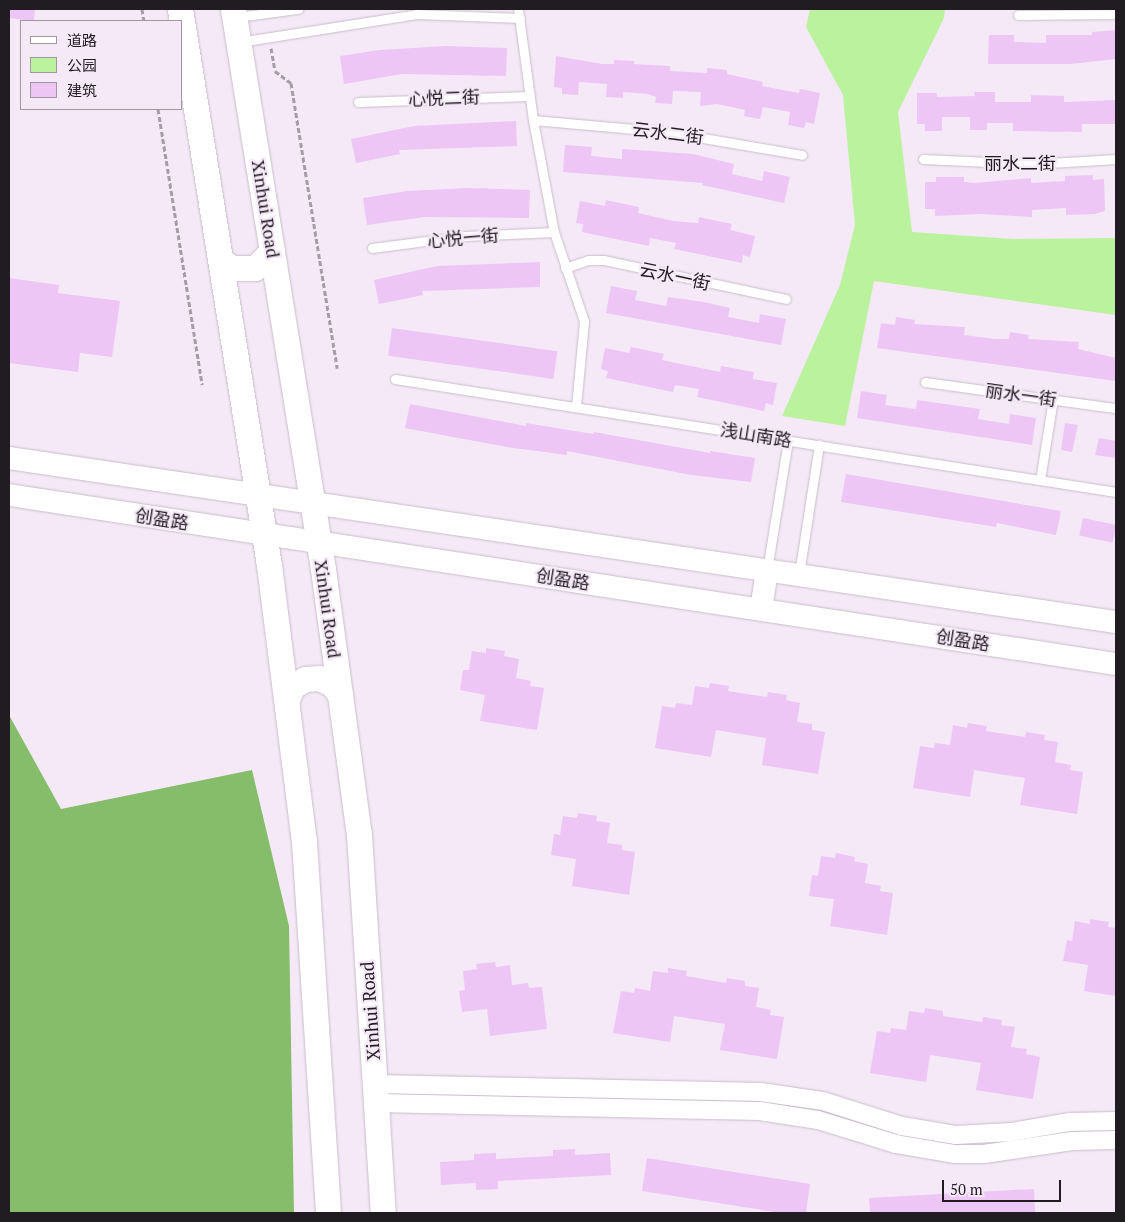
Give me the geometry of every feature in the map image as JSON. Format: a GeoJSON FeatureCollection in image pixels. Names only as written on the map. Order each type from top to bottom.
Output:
{"type":"FeatureCollection","features":[{"type":"Feature","properties":{"kind":"main road","name":"Xinhui Road"},"geometry":{"type":"LineString","coordinates":[[234,13],[319,542],[359,834],[383,1213]]}},
{"type":"Feature","properties":{"kind":"main road"},"geometry":{"type":"LineString","coordinates":[[182,21],[265,534],[304,841],[328,1213]]}},
{"type":"Feature","properties":{"kind":"main road"},"geometry":{"type":"LineString","coordinates":[[221,260],[231,268],[255,268],[272,251]]}},
{"type":"Feature","properties":{"kind":"main road"},"geometry":{"type":"LineString","coordinates":[[286,699],[293,686],[312,678],[332,684],[340,695]]}},
{"type":"Feature","properties":{"kind":"street"},"geometry":{"type":"LineString","coordinates":[[9,458],[1116,622]]}},
{"type":"Feature","properties":{"kind":"street","name":"创盈路"},"geometry":{"type":"LineString","coordinates":[[9,495],[1116,664]]}},
{"type":"Feature","properties":{"kind":"street"},"geometry":{"type":"LineString","coordinates":[[761,609],[766,570]]}},
{"type":"Feature","properties":{"kind":"street"},"geometry":{"type":"LineString","coordinates":[[375,1093],[761,1092],[823,1101],[902,1126],[956,1135],[1011,1132],[1070,1122],[1116,1121]]}},
{"type":"Feature","properties":{"kind":"street"},"geometry":{"type":"LineString","coordinates":[[375,1093],[760,1110],[818,1120],[896,1144],[955,1154],[994,1153],[1072,1141],[1116,1140]]}},
{"type":"Feature","properties":{"kind":"lane"},"geometry":{"type":"LineString","coordinates":[[234,13],[298,9]]}},
{"type":"Feature","properties":{"kind":"lane"},"geometry":{"type":"LineString","coordinates":[[239,42],[417,14],[519,13],[533,120],[554,232],[584,321],[576,407]]}},
{"type":"Feature","properties":{"kind":"lane"},"geometry":{"type":"LineString","coordinates":[[1018,15],[1116,14]]}},
{"type":"Feature","properties":{"kind":"lane","name":"心悦二街"},"geometry":{"type":"LineString","coordinates":[[358,102],[530,96]]}},
{"type":"Feature","properties":{"kind":"lane","name":"云水二街"},"geometry":{"type":"LineString","coordinates":[[533,120],[668,132],[802,155]]}},
{"type":"Feature","properties":{"kind":"lane","name":"丽水二街"},"geometry":{"type":"LineString","coordinates":[[923,159],[1033,164],[1116,159]]}},
{"type":"Feature","properties":{"kind":"lane","name":"心悦一街"},"geometry":{"type":"LineString","coordinates":[[372,248],[465,236],[554,232]]}},
{"type":"Feature","properties":{"kind":"lane","name":"云水一街"},"geometry":{"type":"LineString","coordinates":[[565,268],[588,260],[604,260],[786,299]]}},
{"type":"Feature","properties":{"kind":"lane","name":"浅山南路"},"geometry":{"type":"LineString","coordinates":[[395,379],[1116,492]]}},
{"type":"Feature","properties":{"kind":"lane","name":"丽水一街"},"geometry":{"type":"LineString","coordinates":[[925,382],[1116,408]]}},
{"type":"Feature","properties":{"kind":"lane"},"geometry":{"type":"LineString","coordinates":[[1040,480],[1053,399]]}},
{"type":"Feature","properties":{"kind":"lane"},"geometry":{"type":"LineString","coordinates":[[766,570],[788,440]]}},
{"type":"Feature","properties":{"kind":"lane"},"geometry":{"type":"LineString","coordinates":[[798,575],[819,445]]}},
{"type":"Feature","properties":{"kind":"path"},"geometry":{"type":"LineString","coordinates":[[270,38],[275,72],[291,83],[337,368]]}},
{"type":"Feature","properties":{"kind":"path"},"geometry":{"type":"LineString","coordinates":[[158,110],[202,385]]}},
{"type":"Feature","properties":{"kind":"green space"},"geometry":{"type":"Polygon","coordinates":[[[810,9],[945,9],[944,18],[898,112],[912,232],[1013,239],[1116,238],[1116,315],[874,281],[845,426],[782,416],[840,285],[855,225],[843,95],[806,27],[810,9]]]}},
{"type":"Feature","properties":{"kind":"green space"},"geometry":{"type":"Polygon","coordinates":[[[9,715],[61,809],[252,770],[289,926],[294,1213],[9,1213],[9,715]]]}},
{"type":"Feature","properties":{"kind":"building"},"geometry":{"type":"Polygon","coordinates":[[[9,9],[35,9],[34,20],[9,18],[9,9]]]}},
{"type":"Feature","properties":{"kind":"building"},"geometry":{"type":"Polygon","coordinates":[[[1116,30],[1116,59],[1071,64],[988,64],[989,35],[1014,35],[1014,42],[1046,43],[1046,35],[1092,35],[1092,32],[1116,30]]]}},
{"type":"Feature","properties":{"kind":"building"},"geometry":{"type":"Polygon","coordinates":[[[446,46],[507,48],[506,76],[402,74],[344,84],[340,56],[380,50],[446,46]]]}},
{"type":"Feature","properties":{"kind":"building"},"geometry":{"type":"Polygon","coordinates":[[[556,56],[602,64],[614,64],[614,60],[634,61],[634,64],[670,66],[670,71],[707,73],[707,68],[727,70],[727,74],[763,82],[762,86],[799,93],[800,89],[820,93],[814,124],[806,122],[804,128],[788,125],[790,112],[763,107],[760,119],[744,116],[745,110],[717,104],[700,106],[701,92],[673,91],[672,104],[655,103],[656,97],[648,94],[623,92],[623,98],[606,97],[607,84],[579,82],[578,95],[562,94],[562,88],[554,87],[556,56]]]}},
{"type":"Feature","properties":{"kind":"building"},"geometry":{"type":"Polygon","coordinates":[[[974,92],[995,92],[995,102],[1031,102],[1031,95],[1064,96],[1064,102],[1116,100],[1116,124],[1082,124],[1082,132],[1013,131],[1013,123],[987,123],[987,130],[970,130],[970,117],[942,117],[942,131],[925,131],[925,124],[917,124],[917,93],[937,93],[937,97],[975,96],[974,92]]]}},
{"type":"Feature","properties":{"kind":"building"},"geometry":{"type":"Polygon","coordinates":[[[516,121],[517,146],[399,150],[400,154],[356,163],[351,139],[414,126],[516,121]]]}},
{"type":"Feature","properties":{"kind":"building"},"geometry":{"type":"Polygon","coordinates":[[[565,145],[592,147],[591,156],[622,159],[622,149],[693,154],[734,164],[732,174],[762,181],[764,171],[790,177],[784,203],[702,185],[703,183],[563,172],[565,145]]]}},
{"type":"Feature","properties":{"kind":"building"},"geometry":{"type":"Polygon","coordinates":[[[1093,175],[1093,180],[1104,179],[1105,211],[1095,214],[1066,215],[1066,208],[1032,210],[1032,217],[982,214],[935,216],[935,209],[925,209],[925,182],[936,182],[936,177],[964,177],[964,182],[974,183],[1031,178],[1031,183],[1065,181],[1065,176],[1093,175]]]}},
{"type":"Feature","properties":{"kind":"building"},"geometry":{"type":"Polygon","coordinates":[[[469,188],[530,190],[529,218],[425,217],[367,225],[363,198],[407,191],[469,188]]]}},
{"type":"Feature","properties":{"kind":"building"},"geometry":{"type":"Polygon","coordinates":[[[606,200],[639,207],[638,213],[673,221],[698,223],[699,217],[732,224],[730,230],[755,236],[750,257],[743,255],[742,263],[674,249],[676,243],[650,238],[649,246],[582,232],[583,224],[576,223],[580,201],[605,206],[606,200]]]}},
{"type":"Feature","properties":{"kind":"building"},"geometry":{"type":"Polygon","coordinates":[[[540,262],[540,287],[422,291],[423,295],[379,304],[374,280],[437,266],[540,262]]]}},
{"type":"Feature","properties":{"kind":"building"},"geometry":{"type":"Polygon","coordinates":[[[9,278],[59,285],[58,293],[120,301],[112,357],[80,353],[78,372],[9,363],[9,278]]]}},
{"type":"Feature","properties":{"kind":"building"},"geometry":{"type":"Polygon","coordinates":[[[611,286],[637,291],[635,300],[666,306],[668,297],[730,308],[728,317],[759,323],[760,314],[786,319],[781,345],[606,313],[611,286]]]}},
{"type":"Feature","properties":{"kind":"building"},"geometry":{"type":"Polygon","coordinates":[[[896,317],[915,320],[914,324],[965,327],[964,335],[1009,339],[1010,332],[1029,335],[1028,339],[1079,342],[1078,349],[1116,358],[1116,381],[877,348],[881,323],[895,325],[896,317]]]}},
{"type":"Feature","properties":{"kind":"building"},"geometry":{"type":"Polygon","coordinates":[[[392,328],[557,351],[553,379],[388,356],[392,328]]]}},
{"type":"Feature","properties":{"kind":"building"},"geometry":{"type":"Polygon","coordinates":[[[631,347],[664,354],[662,360],[720,372],[721,366],[754,372],[753,379],[777,383],[773,405],[766,403],[764,411],[697,397],[699,389],[675,385],[673,392],[606,378],[608,371],[601,369],[605,348],[629,353],[631,347]]]}},
{"type":"Feature","properties":{"kind":"building"},"geometry":{"type":"Polygon","coordinates":[[[861,391],[887,395],[885,405],[916,409],[917,400],[980,409],[978,419],[1009,424],[1010,414],[1036,418],[1032,445],[857,418],[861,391]]]}},
{"type":"Feature","properties":{"kind":"building"},"geometry":{"type":"Polygon","coordinates":[[[410,404],[526,426],[526,423],[593,434],[594,432],[710,453],[710,451],[755,458],[751,482],[691,475],[567,451],[567,455],[507,447],[405,428],[410,404]]]}},
{"type":"Feature","properties":{"kind":"building"},"geometry":{"type":"Polygon","coordinates":[[[1065,423],[1078,425],[1072,452],[1061,450],[1065,423]]]}},
{"type":"Feature","properties":{"kind":"building"},"geometry":{"type":"Polygon","coordinates":[[[1099,438],[1116,441],[1116,458],[1095,455],[1099,438]]]}},
{"type":"Feature","properties":{"kind":"building"},"geometry":{"type":"Polygon","coordinates":[[[846,474],[1061,511],[1056,535],[997,523],[996,527],[841,502],[846,474]]]}},
{"type":"Feature","properties":{"kind":"building"},"geometry":{"type":"Polygon","coordinates":[[[1083,518],[1116,525],[1113,543],[1079,536],[1083,518]]]}},
{"type":"Feature","properties":{"kind":"building"},"geometry":{"type":"Polygon","coordinates":[[[486,648],[505,651],[504,656],[519,659],[516,678],[531,681],[530,686],[544,688],[537,730],[480,721],[485,695],[460,690],[463,670],[469,670],[472,651],[486,653],[486,648]]]}},
{"type":"Feature","properties":{"kind":"building"},"geometry":{"type":"Polygon","coordinates":[[[710,683],[729,686],[728,691],[753,695],[767,697],[768,692],[787,695],[786,700],[800,703],[797,722],[812,724],[812,730],[825,732],[818,774],[762,765],[766,738],[716,730],[711,757],[655,748],[662,706],[675,708],[676,703],[692,705],[695,686],[709,688],[710,683]]]}},
{"type":"Feature","properties":{"kind":"building"},"geometry":{"type":"Polygon","coordinates":[[[968,723],[987,726],[986,731],[1025,737],[1026,732],[1045,735],[1044,740],[1058,742],[1055,762],[1071,765],[1070,770],[1083,772],[1077,814],[1020,805],[1025,778],[974,770],[970,797],[913,788],[920,746],[934,748],[935,743],[950,745],[953,725],[967,728],[968,723]]]}},
{"type":"Feature","properties":{"kind":"building"},"geometry":{"type":"Polygon","coordinates":[[[578,813],[597,816],[596,821],[610,823],[607,843],[622,845],[622,850],[635,852],[629,895],[572,886],[576,859],[551,855],[554,834],[560,835],[563,816],[577,818],[578,813]]]}},
{"type":"Feature","properties":{"kind":"building"},"geometry":{"type":"Polygon","coordinates":[[[836,853],[855,857],[854,861],[868,864],[865,883],[881,886],[880,891],[893,893],[887,935],[830,926],[834,899],[809,896],[812,875],[818,876],[821,856],[835,858],[836,853]]]}},
{"type":"Feature","properties":{"kind":"building"},"geometry":{"type":"Polygon","coordinates":[[[1090,919],[1109,922],[1108,927],[1116,928],[1116,996],[1084,991],[1088,965],[1063,961],[1067,940],[1072,941],[1075,921],[1090,924],[1090,919]]]}},
{"type":"Feature","properties":{"kind":"building"},"geometry":{"type":"Polygon","coordinates":[[[495,962],[496,967],[510,965],[512,985],[528,983],[529,988],[542,987],[547,1029],[490,1036],[487,1009],[462,1012],[459,991],[465,990],[463,971],[477,969],[476,964],[495,962]]]}},
{"type":"Feature","properties":{"kind":"building"},"geometry":{"type":"Polygon","coordinates":[[[668,968],[687,971],[686,976],[726,983],[727,978],[745,981],[745,986],[759,988],[756,1007],[771,1010],[770,1015],[784,1017],[777,1059],[720,1050],[725,1024],[674,1016],[670,1042],[613,1033],[621,991],[634,993],[635,988],[650,991],[653,971],[668,973],[668,968]]]}},
{"type":"Feature","properties":{"kind":"building"},"geometry":{"type":"Polygon","coordinates":[[[925,1008],[943,1011],[943,1016],[982,1022],[983,1017],[1002,1020],[1001,1025],[1015,1027],[1011,1047],[1027,1049],[1026,1054],[1040,1057],[1033,1099],[976,1090],[981,1063],[956,1059],[930,1055],[926,1082],[870,1073],[877,1031],[890,1033],[891,1028],[906,1030],[909,1011],[924,1013],[925,1008]]]}},
{"type":"Feature","properties":{"kind":"building"},"geometry":{"type":"Polygon","coordinates":[[[575,1149],[575,1155],[610,1153],[611,1175],[498,1181],[498,1189],[476,1190],[476,1183],[441,1185],[440,1162],[474,1160],[474,1154],[496,1153],[496,1159],[553,1156],[553,1150],[575,1149]]]}},
{"type":"Feature","properties":{"kind":"building"},"geometry":{"type":"Polygon","coordinates":[[[647,1158],[810,1184],[806,1213],[781,1213],[642,1191],[647,1158]]]}},
{"type":"Feature","properties":{"kind":"building"},"geometry":{"type":"Polygon","coordinates":[[[1034,1189],[1035,1213],[870,1213],[869,1198],[1034,1189]]]}}]}
